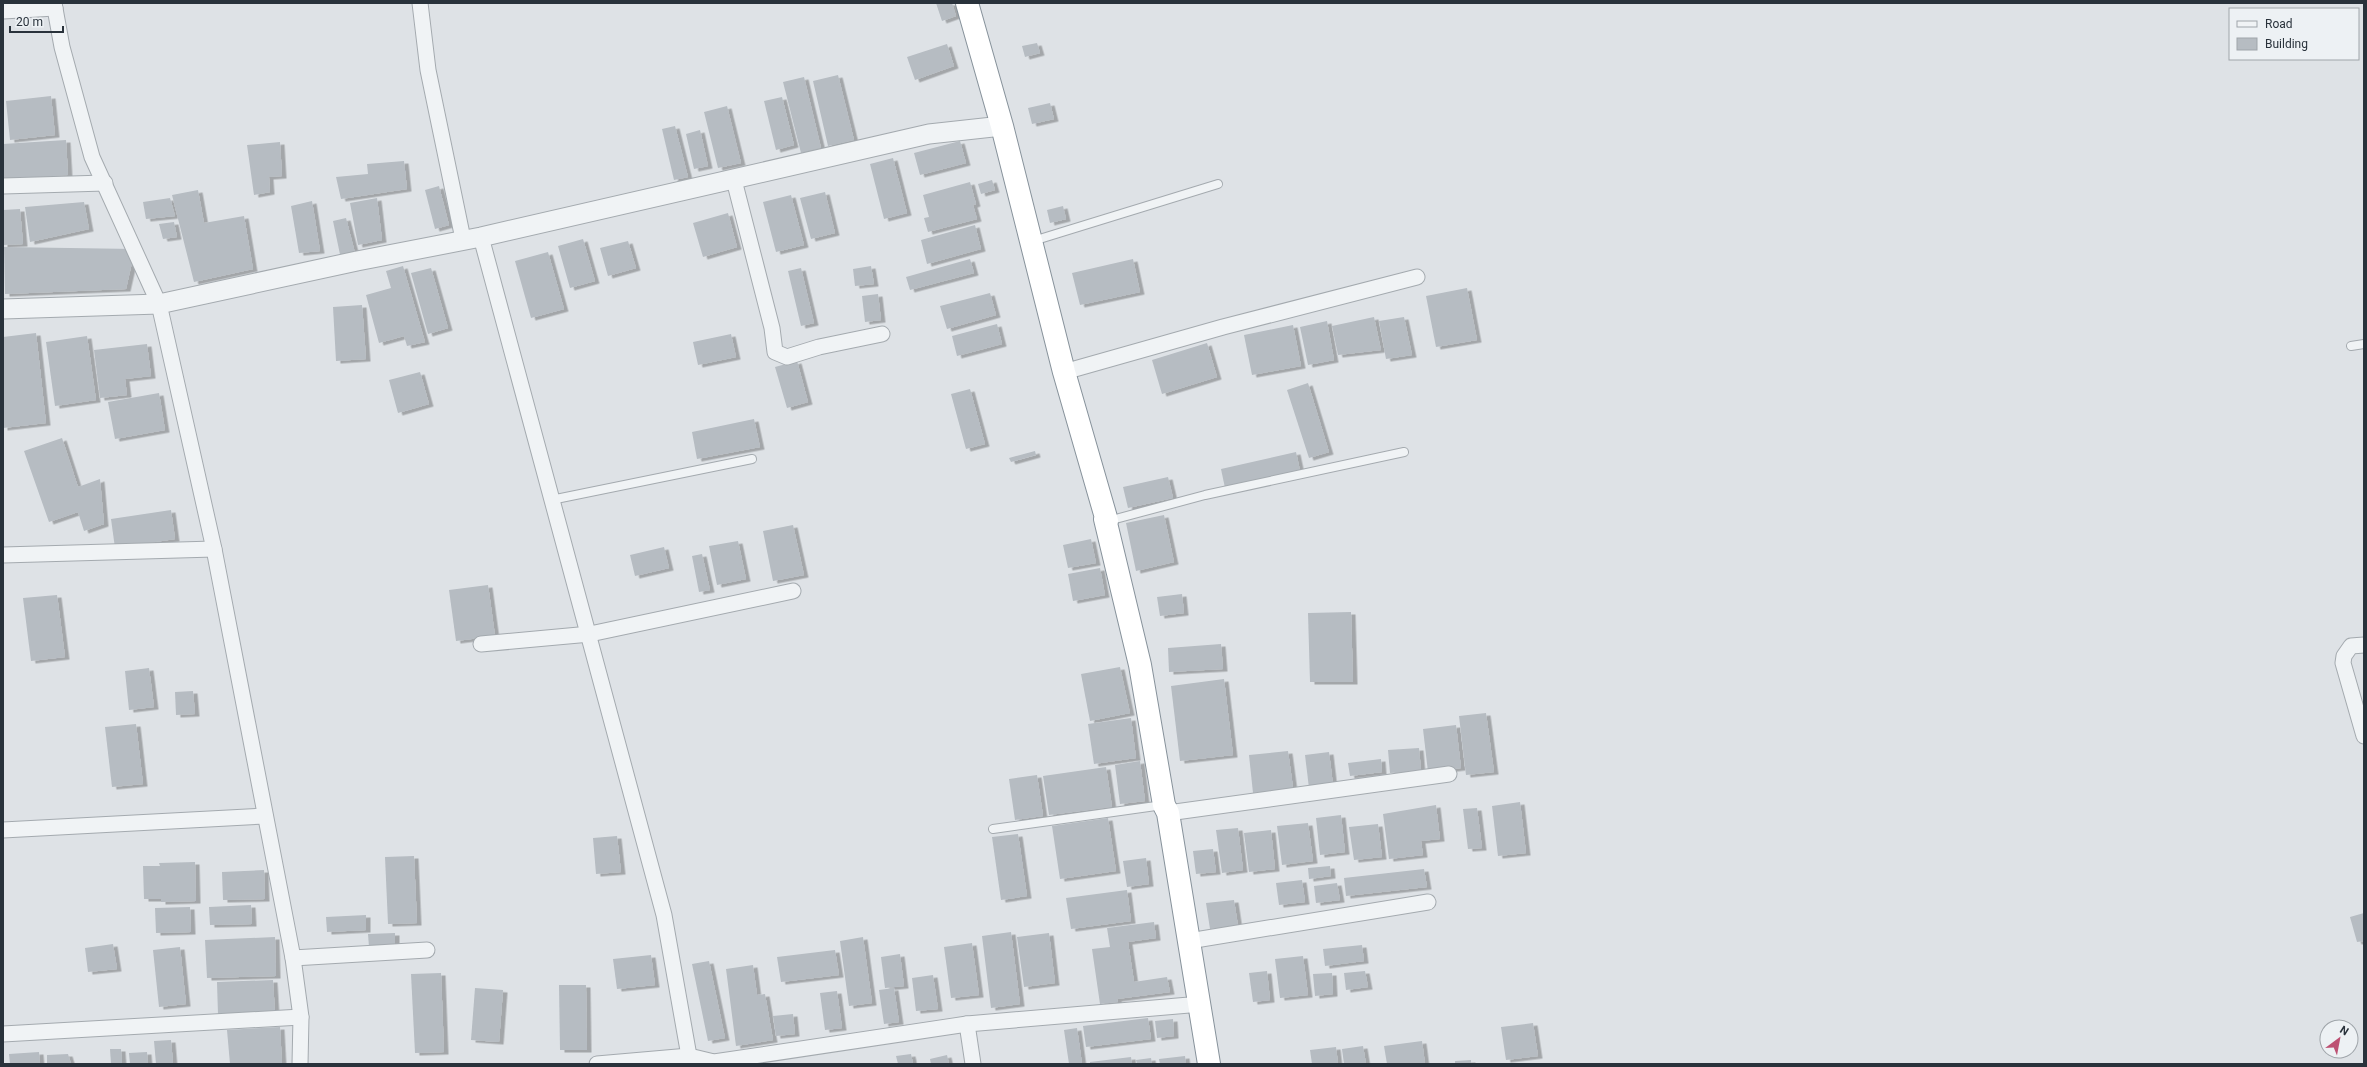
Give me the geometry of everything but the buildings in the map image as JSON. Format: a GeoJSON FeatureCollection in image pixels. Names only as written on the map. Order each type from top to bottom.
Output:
{"type":"FeatureCollection","features":[{"type":"Feature","properties":{"kind":"highway"},"geometry":{"type":"LineString","coordinates":[[967,3],[1002,126],[1064,372],[1107,521],[1105,519],[1140,665],[1188,941],[1201,1004],[1209,1064]]}},
{"type":"Feature","properties":{"kind":"street"},"geometry":{"type":"LineString","coordinates":[[420,3],[428,70],[472,238],[590,634],[664,915],[689,1056]]}},
{"type":"Feature","properties":{"kind":"street"},"geometry":{"type":"LineString","coordinates":[[3,11],[55,5],[62,47],[92,157],[105,182],[159,304],[214,549],[293,958],[301,1017],[300,1064]]}},
{"type":"Feature","properties":{"kind":"street"},"geometry":{"type":"LineString","coordinates":[[3,309],[159,304],[472,238],[734,180],[929,134],[1002,126]]}},
{"type":"Feature","properties":{"kind":"street"},"geometry":{"type":"LineString","coordinates":[[734,180],[772,328],[775,352],[787,356],[818,347],[882,334]]}},
{"type":"Feature","properties":{"kind":"street"},"geometry":{"type":"LineString","coordinates":[[3,186],[105,182]]}},
{"type":"Feature","properties":{"kind":"street"},"geometry":{"type":"LineString","coordinates":[[1064,372],[1223,327],[1417,277]]}},
{"type":"Feature","properties":{"kind":"street"},"geometry":{"type":"LineString","coordinates":[[3,555],[214,549]]}},
{"type":"Feature","properties":{"kind":"street"},"geometry":{"type":"LineString","coordinates":[[481,644],[590,634],[793,591]]}},
{"type":"Feature","properties":{"kind":"street"},"geometry":{"type":"LineString","coordinates":[[2364,644],[2352,646],[2344,656],[2343,663],[2364,736]]}},
{"type":"Feature","properties":{"kind":"street"},"geometry":{"type":"LineString","coordinates":[[1166,809],[1449,774]]}},
{"type":"Feature","properties":{"kind":"street"},"geometry":{"type":"LineString","coordinates":[[3,830],[266,816]]}},
{"type":"Feature","properties":{"kind":"street"},"geometry":{"type":"LineString","coordinates":[[1188,941],[1428,902]]}},
{"type":"Feature","properties":{"kind":"street"},"geometry":{"type":"LineString","coordinates":[[293,958],[426,950]]}},
{"type":"Feature","properties":{"kind":"street"},"geometry":{"type":"LineString","coordinates":[[597,1064],[689,1056],[715,1063],[967,1024],[1201,1004]]}},
{"type":"Feature","properties":{"kind":"street"},"geometry":{"type":"LineString","coordinates":[[3,1034],[301,1017]]}},
{"type":"Feature","properties":{"kind":"street"},"geometry":{"type":"LineString","coordinates":[[967,1024],[973,1064]]}},
{"type":"Feature","properties":{"kind":"lane"},"geometry":{"type":"LineString","coordinates":[[1032,241],[1218,184]]}},
{"type":"Feature","properties":{"kind":"lane"},"geometry":{"type":"LineString","coordinates":[[2351,346],[2364,344]]}},
{"type":"Feature","properties":{"kind":"lane"},"geometry":{"type":"LineString","coordinates":[[1107,521],[1205,495],[1404,452]]}},
{"type":"Feature","properties":{"kind":"lane"},"geometry":{"type":"LineString","coordinates":[[551,500],[752,459]]}},
{"type":"Feature","properties":{"kind":"lane"},"geometry":{"type":"LineString","coordinates":[[993,829],[1166,809]]}}]}
